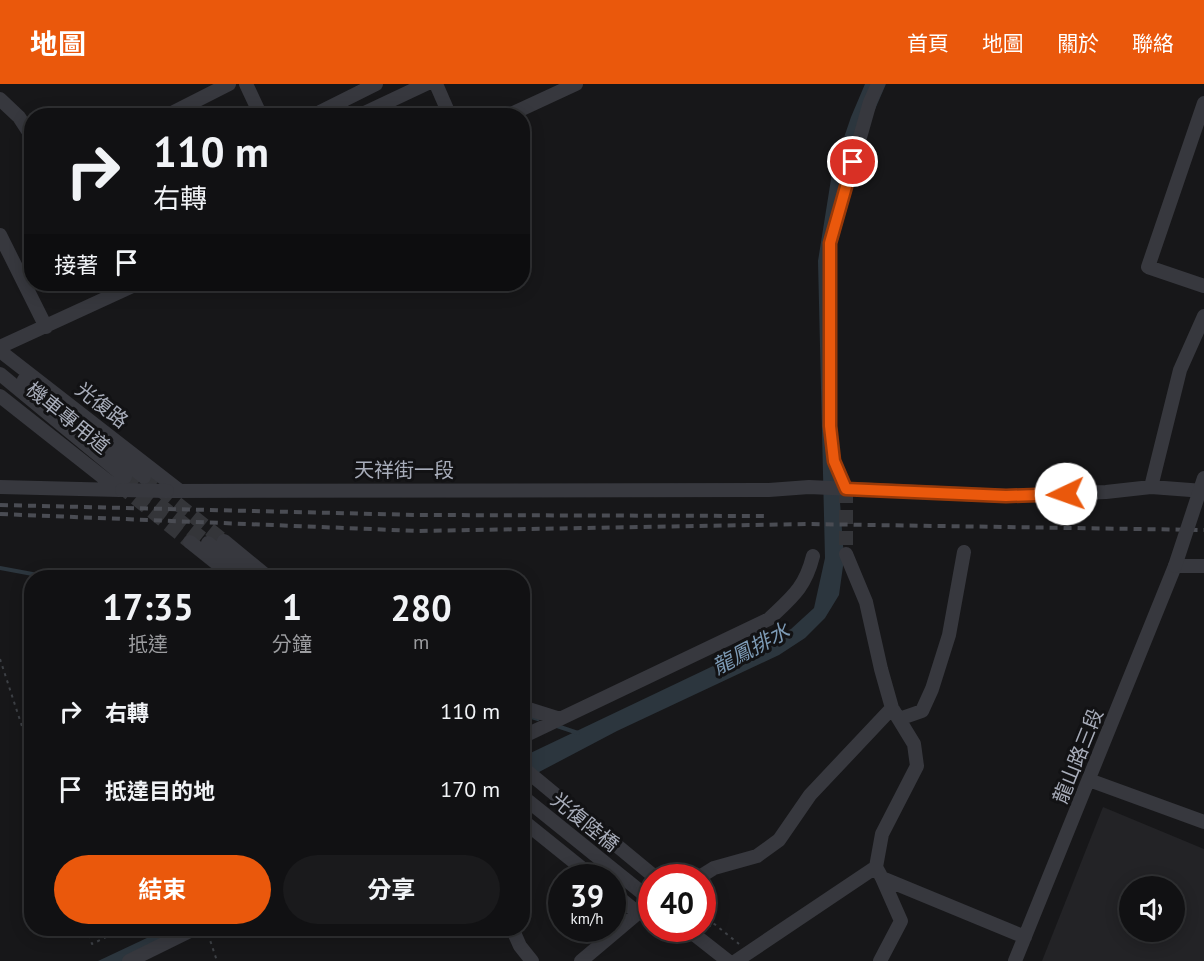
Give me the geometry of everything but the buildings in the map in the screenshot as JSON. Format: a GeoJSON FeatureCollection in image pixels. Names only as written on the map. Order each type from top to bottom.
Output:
{"type":"FeatureCollection","features":[{"type":"Feature","properties":{"kind":"street"},"geometry":{"type":"LineString","coordinates":[[182,108],[229,84]]}},
{"type":"Feature","properties":{"kind":"street"},"geometry":{"type":"LineString","coordinates":[[246,84],[257,108]]}},
{"type":"Feature","properties":{"kind":"street"},"geometry":{"type":"LineString","coordinates":[[328,108],[376,84]]}},
{"type":"Feature","properties":{"kind":"street"},"geometry":{"type":"LineString","coordinates":[[375,108],[426,84]]}},
{"type":"Feature","properties":{"kind":"street"},"geometry":{"type":"LineString","coordinates":[[436,84],[446,108]]}},
{"type":"Feature","properties":{"kind":"street"},"geometry":{"type":"LineString","coordinates":[[524,108],[576,84]]}},
{"type":"Feature","properties":{"kind":"street"},"geometry":{"type":"LineString","coordinates":[[878,84],[870,102],[830,243],[830,426],[834,461],[846,489],[1006,496],[1106,492],[1151,487],[1204,491]]}},
{"type":"Feature","properties":{"kind":"street"},"geometry":{"type":"LineString","coordinates":[[0,99],[24,125]]}},
{"type":"Feature","properties":{"kind":"street"},"geometry":{"type":"LineString","coordinates":[[1204,103],[1198,142],[1148,267],[1204,286]]}},
{"type":"Feature","properties":{"kind":"street"},"geometry":{"type":"LineString","coordinates":[[0,235],[24,283]]}},
{"type":"Feature","properties":{"kind":"street"},"geometry":{"type":"LineString","coordinates":[[28,291],[46,327]]}},
{"type":"Feature","properties":{"kind":"street"},"geometry":{"type":"LineString","coordinates":[[107,291],[110,297]]}},
{"type":"Feature","properties":{"kind":"street"},"geometry":{"type":"LineString","coordinates":[[0,347],[122,291]]}},
{"type":"Feature","properties":{"kind":"street"},"geometry":{"type":"LineString","coordinates":[[1151,487],[1180,370],[1204,316]]}},
{"type":"Feature","properties":{"kind":"street","name":"光復路"},"geometry":{"type":"LineString","coordinates":[[0,351],[173,491]]}},
{"type":"Feature","properties":{"kind":"street","name":"機車專用道"},"geometry":{"type":"LineString","coordinates":[[0,361],[144,477]]}},
{"type":"Feature","properties":{"kind":"street","name":"光復路"},"geometry":{"type":"LineString","coordinates":[[0,374],[119,484]]}},
{"type":"Feature","properties":{"kind":"street","name":"機車專用道"},"geometry":{"type":"LineString","coordinates":[[0,388],[119,484]]}},
{"type":"Feature","properties":{"kind":"street"},"geometry":{"type":"LineString","coordinates":[[0,396],[119,484]]}},
{"type":"Feature","properties":{"kind":"street","name":"龍山路三段"},"geometry":{"type":"LineString","coordinates":[[1015,961],[1175,566],[1204,478]]}},
{"type":"Feature","properties":{"kind":"street","name":"天祥街一段"},"geometry":{"type":"LineString","coordinates":[[0,487],[119,484],[173,491],[769,490],[809,487],[846,489]]}},
{"type":"Feature","properties":{"kind":"street"},"geometry":{"type":"LineString","coordinates":[[224,541],[260,570]]}},
{"type":"Feature","properties":{"kind":"street"},"geometry":{"type":"LineString","coordinates":[[190,542],[225,570]]}},
{"type":"Feature","properties":{"kind":"street"},"geometry":{"type":"LineString","coordinates":[[208,543],[242,570]]}},
{"type":"Feature","properties":{"kind":"street"},"geometry":{"type":"LineString","coordinates":[[716,867],[757,856],[779,840],[810,795],[896,714],[922,711],[932,689],[949,635],[964,552]]}},
{"type":"Feature","properties":{"kind":"street"},"geometry":{"type":"LineString","coordinates":[[846,554],[866,602],[881,669],[896,714],[914,744],[917,766],[882,834],[879,873],[901,921],[880,961]]}},
{"type":"Feature","properties":{"kind":"street"},"geometry":{"type":"LineString","coordinates":[[530,733],[769,619],[798,591],[809,574],[813,556]]}},
{"type":"Feature","properties":{"kind":"street"},"geometry":{"type":"LineString","coordinates":[[1175,566],[1204,566]]}},
{"type":"Feature","properties":{"kind":"street"},"geometry":{"type":"LineString","coordinates":[[530,710],[560,719]]}},
{"type":"Feature","properties":{"kind":"street"},"geometry":{"type":"LineString","coordinates":[[530,774],[639,864]]}},
{"type":"Feature","properties":{"kind":"street"},"geometry":{"type":"LineString","coordinates":[[1089,780],[1204,822]]}},
{"type":"Feature","properties":{"kind":"street","name":"光復陸橋"},"geometry":{"type":"LineString","coordinates":[[530,802],[638,890]]}},
{"type":"Feature","properties":{"kind":"street"},"geometry":{"type":"LineString","coordinates":[[530,826],[577,864]]}},
{"type":"Feature","properties":{"kind":"street"},"geometry":{"type":"LineString","coordinates":[[879,873],[1025,937]]}},
{"type":"Feature","properties":{"kind":"street"},"geometry":{"type":"LineString","coordinates":[[736,961],[879,873]]}},
{"type":"Feature","properties":{"kind":"street"},"geometry":{"type":"LineString","coordinates":[[581,961],[638,913],[626,903]]}},
{"type":"Feature","properties":{"kind":"street"},"geometry":{"type":"LineString","coordinates":[[129,961],[180,936]]}},
{"type":"Feature","properties":{"kind":"street"},"geometry":{"type":"LineString","coordinates":[[516,936],[532,961]]}},
{"type":"Feature","properties":{"kind":"street"},"geometry":{"type":"LineString","coordinates":[[703,942],[722,959]]}},
{"type":"Feature","properties":{"kind":"path"},"geometry":{"type":"LineString","coordinates":[[0,659],[24,732]]}},
{"type":"Feature","properties":{"kind":"path"},"geometry":{"type":"LineString","coordinates":[[716,927],[749,952]]}},
{"type":"Feature","properties":{"kind":"path"},"geometry":{"type":"LineString","coordinates":[[90,936],[92,944],[108,936]]}},
{"type":"Feature","properties":{"kind":"path"},"geometry":{"type":"LineString","coordinates":[[209,936],[217,961]]}},
{"type":"Feature","properties":{"kind":"shaded area"},"geometry":{"type":"Polygon","coordinates":[[[1103,807],[1204,849],[1204,961],[1042,961],[1103,807]]]}},
{"type":"Feature","properties":{"kind":"water","name":"龍鳳排水"},"geometry":{"type":"Polygon","coordinates":[[[865,84],[886,84],[873,114],[833,250],[834,416],[844,559],[839,595],[825,618],[805,638],[779,655],[617,731],[530,777],[530,753],[791,629],[814,608],[825,558],[818,261],[832,173],[865,84]]]}},
{"type":"Feature","properties":{"kind":"water"},"geometry":{"type":"Polygon","coordinates":[[[151,936],[183,936],[132,961],[98,961],[151,936]]]}},
{"type":"Feature","properties":{"kind":"waterway"},"geometry":{"type":"LineString","coordinates":[[0,568],[24,572]]}},
{"type":"Feature","properties":{"kind":"waterway"},"geometry":{"type":"LineString","coordinates":[[530,717],[538,719]]}},
{"type":"Feature","properties":{"kind":"waterway"},"geometry":{"type":"LineString","coordinates":[[557,726],[578,733]]}},
{"type":"Feature","properties":{"kind":"tunnel"},"geometry":{"type":"LineString","coordinates":[[125,477],[208,543]]}},
{"type":"Feature","properties":{"kind":"tunnel"},"geometry":{"type":"LineString","coordinates":[[144,477],[224,541]]}},
{"type":"Feature","properties":{"kind":"tunnel"},"geometry":{"type":"LineString","coordinates":[[119,485],[190,542]]}},
{"type":"Feature","properties":{"kind":"tunnel"},"geometry":{"type":"LineString","coordinates":[[846,489],[846,554]]}},
{"type":"Feature","properties":{"kind":"railway"},"geometry":{"type":"LineString","coordinates":[[0,505],[419,515],[765,516]]}},
{"type":"Feature","properties":{"kind":"railway"},"geometry":{"type":"LineString","coordinates":[[0,514],[419,531],[807,524],[1204,530]]}},
{"type":"Feature","properties":{"kind":"route"},"geometry":{"type":"LineString","coordinates":[[853,162],[830,243],[830,426],[834,461],[846,489],[1006,496],[1066,494]]}}]}
